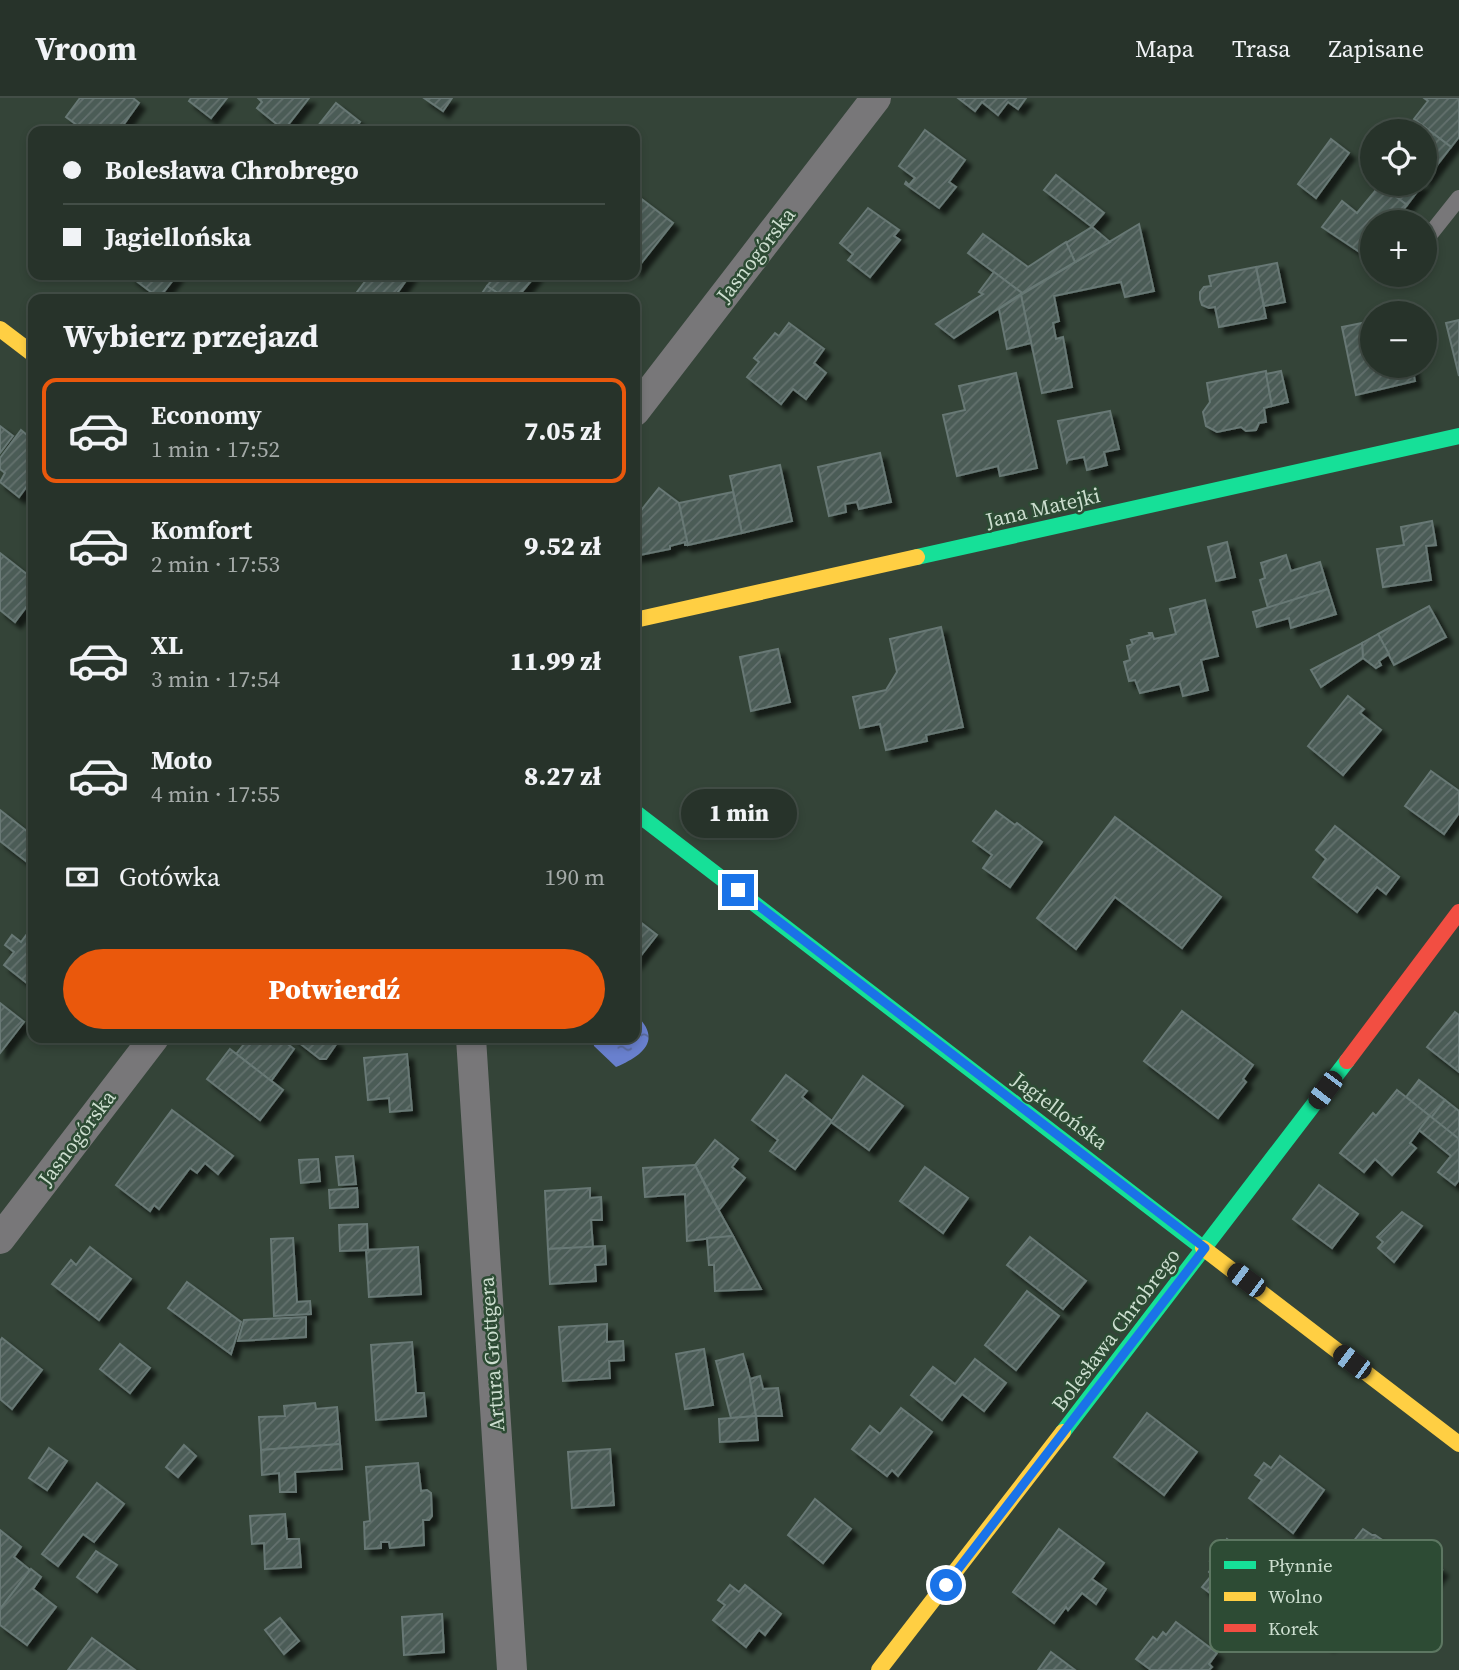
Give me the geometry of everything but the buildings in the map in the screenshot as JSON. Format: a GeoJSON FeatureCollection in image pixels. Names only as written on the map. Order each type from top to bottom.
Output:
{"type":"FeatureCollection","features":[{"type":"Feature","properties":{"kind":"street","name":"Jasnogórska"},"geometry":{"type":"LineString","coordinates":[[640,405],[876,98]]}},
{"type":"Feature","properties":{"kind":"street"},"geometry":{"type":"LineString","coordinates":[[0,329],[28,350]]}},
{"type":"Feature","properties":{"kind":"street","name":"Jana Matejki"},"geometry":{"type":"LineString","coordinates":[[640,619],[1459,436]]}},
{"type":"Feature","properties":{"kind":"street","name":"Jagiellońska"},"geometry":{"type":"LineString","coordinates":[[640,816],[1459,1444]]}},
{"type":"Feature","properties":{"kind":"street","name":"Bolesława Chrobrego"},"geometry":{"type":"LineString","coordinates":[[879,1670],[1205,1248],[1459,912]]}},
{"type":"Feature","properties":{"kind":"street","name":"Jasnogórska"},"geometry":{"type":"LineString","coordinates":[[0,1239],[150,1043]]}},
{"type":"Feature","properties":{"kind":"street","name":"Artura Grottgera"},"geometry":{"type":"LineString","coordinates":[[471,1043],[512,1670]]}},
{"type":"Feature","properties":{"kind":"lane"},"geometry":{"type":"LineString","coordinates":[[1437,226],[1459,198]]}},
{"type":"Feature","properties":{"kind":"water"},"geometry":{"type":"Polygon","coordinates":[[[640,1020],[648,1032],[646,1046],[641,1052],[616,1067],[594,1043],[640,1043],[640,1020]]]}},
{"type":"Feature","properties":{"kind":"traffic: fast"},"geometry":{"type":"LineString","coordinates":[[917,557],[1459,436]]}},
{"type":"Feature","properties":{"kind":"traffic: fast"},"geometry":{"type":"LineString","coordinates":[[640,816],[1203,1248]]}},
{"type":"Feature","properties":{"kind":"traffic: fast"},"geometry":{"type":"LineString","coordinates":[[1063,1432],[1347,1061]]}},
{"type":"Feature","properties":{"kind":"traffic: slow"},"geometry":{"type":"LineString","coordinates":[[0,329],[28,350]]}},
{"type":"Feature","properties":{"kind":"traffic: slow"},"geometry":{"type":"LineString","coordinates":[[640,619],[917,557]]}},
{"type":"Feature","properties":{"kind":"traffic: slow"},"geometry":{"type":"LineString","coordinates":[[1203,1248],[1459,1444]]}},
{"type":"Feature","properties":{"kind":"traffic: slow"},"geometry":{"type":"LineString","coordinates":[[879,1670],[1063,1432]]}},
{"type":"Feature","properties":{"kind":"traffic: jam"},"geometry":{"type":"LineString","coordinates":[[1347,1061],[1459,912]]}},
{"type":"Feature","properties":{"kind":"route"},"geometry":{"type":"LineString","coordinates":[[738,890],[1205,1248],[946,1585]]}}]}
